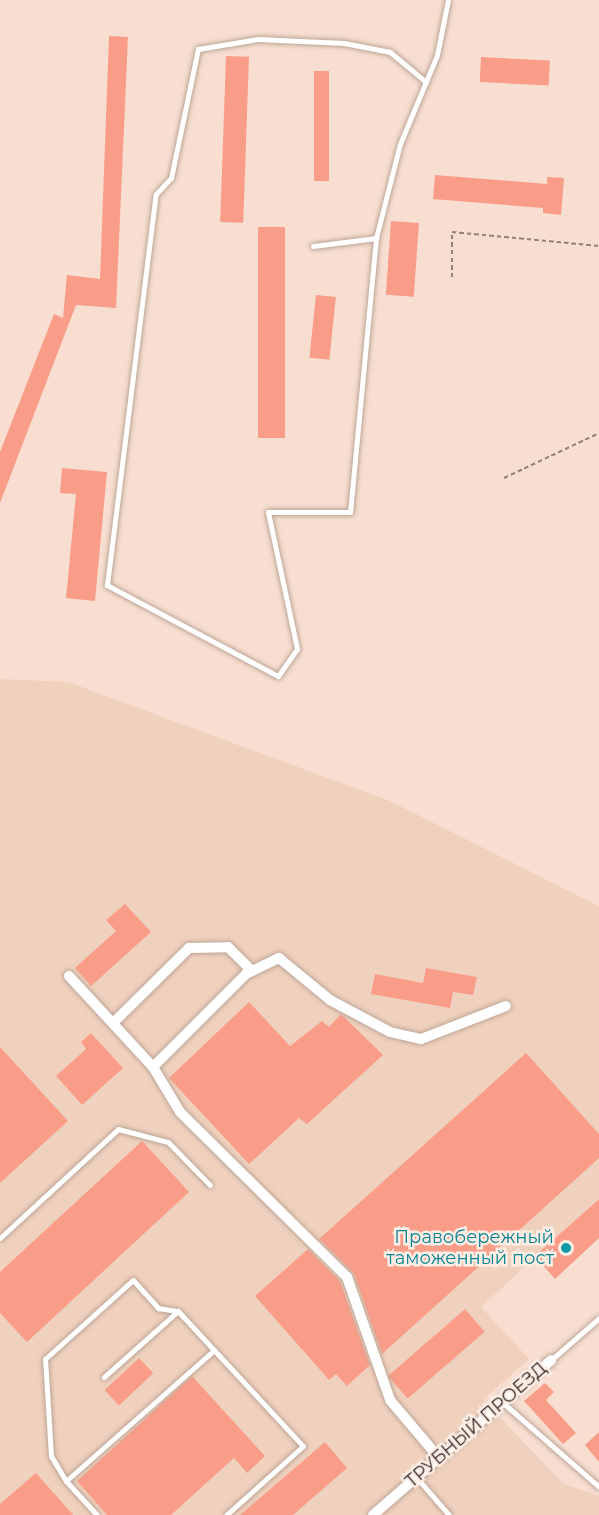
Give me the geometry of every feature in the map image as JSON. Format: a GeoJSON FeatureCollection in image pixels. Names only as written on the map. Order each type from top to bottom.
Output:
{"type":"FeatureCollection","features":[{"type":"Feature","properties":{"kind":"street"},"geometry":{"type":"LineString","coordinates":[[113,1023],[189,948],[228,947],[252,971]]}},
{"type":"Feature","properties":{"kind":"street"},"geometry":{"type":"LineString","coordinates":[[153,1067],[252,971],[279,958],[330,1000],[390,1032],[421,1039],[506,1006]]}},
{"type":"Feature","properties":{"kind":"street"},"geometry":{"type":"LineString","coordinates":[[69,976],[153,1067],[180,1112],[281,1209],[347,1277],[390,1401],[439,1458]]}},
{"type":"Feature","properties":{"kind":"street","name":"ТРУБНЫЙ ПРОЕЗД"},"geometry":{"type":"LineString","coordinates":[[373,1515],[551,1360]]}},
{"type":"Feature","properties":{"kind":"lane"},"geometry":{"type":"LineString","coordinates":[[426,82],[390,52],[344,43],[258,39],[198,49],[171,178],[156,194],[107,585],[278,676],[297,649],[268,512],[350,512],[376,238],[400,144],[426,82],[448,0]]}},
{"type":"Feature","properties":{"kind":"lane"},"geometry":{"type":"LineString","coordinates":[[313,246],[376,238]]}},
{"type":"Feature","properties":{"kind":"lane"},"geometry":{"type":"LineString","coordinates":[[0,1238],[118,1129],[168,1142],[210,1185]]}},
{"type":"Feature","properties":{"kind":"lane"},"geometry":{"type":"LineString","coordinates":[[97,1515],[66,1481],[51,1456],[45,1359],[133,1280],[158,1308],[178,1311],[303,1446],[226,1515]]}},
{"type":"Feature","properties":{"kind":"lane"},"geometry":{"type":"LineString","coordinates":[[104,1377],[178,1311]]}},
{"type":"Feature","properties":{"kind":"lane"},"geometry":{"type":"LineString","coordinates":[[551,1360],[599,1318]]}},
{"type":"Feature","properties":{"kind":"lane"},"geometry":{"type":"LineString","coordinates":[[66,1481],[214,1350]]}},
{"type":"Feature","properties":{"kind":"lane"},"geometry":{"type":"LineString","coordinates":[[502,1402],[599,1487]]}},
{"type":"Feature","properties":{"kind":"lane"},"geometry":{"type":"LineString","coordinates":[[416,1477],[450,1515]]}},
{"type":"Feature","properties":{"kind":"path"},"geometry":{"type":"LineString","coordinates":[[452,277],[452,232],[599,246]]}},
{"type":"Feature","properties":{"kind":"path"},"geometry":{"type":"LineString","coordinates":[[504,478],[599,434]]}},
{"type":"Feature","properties":{"kind":"shaded area"},"geometry":{"type":"Polygon","coordinates":[[[0,679],[68,682],[390,801],[599,906],[599,1198],[481,1307],[529,1359],[483,1400],[564,1484],[599,1496],[599,1515],[0,1515],[0,679]]]}},
{"type":"Feature","properties":{"kind":"building"},"geometry":{"type":"Polygon","coordinates":[[[109,36],[128,37],[116,308],[76,305],[0,503],[0,452],[54,314],[63,318],[67,275],[100,279],[109,36]]]}},
{"type":"Feature","properties":{"kind":"building"},"geometry":{"type":"Polygon","coordinates":[[[226,56],[249,57],[243,223],[220,222],[226,56]]]}},
{"type":"Feature","properties":{"kind":"building"},"geometry":{"type":"Polygon","coordinates":[[[481,57],[550,61],[549,86],[480,82],[481,57]]]}},
{"type":"Feature","properties":{"kind":"building"},"geometry":{"type":"Polygon","coordinates":[[[314,71],[329,71],[329,181],[314,181],[314,71]]]}},
{"type":"Feature","properties":{"kind":"building"},"geometry":{"type":"Polygon","coordinates":[[[435,175],[547,184],[547,177],[564,178],[561,215],[543,213],[543,208],[433,199],[435,175]]]}},
{"type":"Feature","properties":{"kind":"building"},"geometry":{"type":"Polygon","coordinates":[[[391,221],[419,223],[414,297],[386,295],[391,221]]]}},
{"type":"Feature","properties":{"kind":"building"},"geometry":{"type":"Polygon","coordinates":[[[258,227],[285,227],[285,438],[258,438],[258,227]]]}},
{"type":"Feature","properties":{"kind":"building"},"geometry":{"type":"Polygon","coordinates":[[[316,295],[336,297],[329,360],[309,358],[316,295]]]}},
{"type":"Feature","properties":{"kind":"building"},"geometry":{"type":"Polygon","coordinates":[[[62,468],[107,472],[95,601],[66,598],[76,494],[60,493],[62,468]]]}},
{"type":"Feature","properties":{"kind":"building"},"geometry":{"type":"Polygon","coordinates":[[[125,904],[151,932],[91,986],[75,968],[116,931],[106,920],[125,904]]]}},
{"type":"Feature","properties":{"kind":"building"},"geometry":{"type":"Polygon","coordinates":[[[426,968],[477,977],[473,995],[453,992],[450,1008],[371,994],[375,974],[423,983],[426,968]]]}},
{"type":"Feature","properties":{"kind":"building"},"geometry":{"type":"Polygon","coordinates":[[[249,1002],[290,1046],[322,1021],[329,1027],[341,1014],[383,1055],[307,1124],[299,1118],[249,1164],[169,1078],[249,1002]]]}},
{"type":"Feature","properties":{"kind":"building"},"geometry":{"type":"Polygon","coordinates":[[[91,1033],[123,1068],[82,1105],[56,1076],[86,1049],[81,1042],[91,1033]]]}},
{"type":"Feature","properties":{"kind":"building"},"geometry":{"type":"Polygon","coordinates":[[[0,1047],[68,1121],[0,1183],[0,1047]]]}},
{"type":"Feature","properties":{"kind":"building"},"geometry":{"type":"Polygon","coordinates":[[[526,1053],[599,1134],[599,1158],[382,1354],[354,1274],[319,1239],[526,1053]]]}},
{"type":"Feature","properties":{"kind":"building"},"geometry":{"type":"Polygon","coordinates":[[[142,1141],[189,1192],[27,1342],[0,1313],[0,1272],[142,1141]]]}},
{"type":"Feature","properties":{"kind":"building","name":"Правобережный таможенный пост"},"geometry":{"type":"Polygon","coordinates":[[[599,1199],[599,1238],[555,1279],[535,1256],[599,1199]]]}},
{"type":"Feature","properties":{"kind":"building"},"geometry":{"type":"Polygon","coordinates":[[[308,1249],[340,1281],[370,1365],[347,1386],[336,1374],[329,1380],[255,1296],[308,1249]]]}},
{"type":"Feature","properties":{"kind":"building"},"geometry":{"type":"Polygon","coordinates":[[[465,1309],[485,1332],[408,1399],[388,1376],[465,1309]]]}},
{"type":"Feature","properties":{"kind":"building"},"geometry":{"type":"Polygon","coordinates":[[[139,1358],[153,1373],[119,1405],[105,1390],[139,1358]]]}},
{"type":"Feature","properties":{"kind":"building"},"geometry":{"type":"Polygon","coordinates":[[[192,1376],[265,1456],[247,1473],[234,1458],[171,1515],[107,1515],[77,1481],[192,1376]]]}},
{"type":"Feature","properties":{"kind":"building"},"geometry":{"type":"Polygon","coordinates":[[[545,1383],[554,1392],[546,1400],[576,1433],[563,1444],[524,1401],[545,1383]]]}},
{"type":"Feature","properties":{"kind":"building"},"geometry":{"type":"Polygon","coordinates":[[[599,1432],[599,1462],[585,1445],[599,1432]]]}},
{"type":"Feature","properties":{"kind":"building"},"geometry":{"type":"Polygon","coordinates":[[[325,1442],[347,1468],[293,1515],[240,1515],[325,1442]]]}},
{"type":"Feature","properties":{"kind":"building"},"geometry":{"type":"Polygon","coordinates":[[[36,1473],[73,1515],[0,1515],[0,1504],[36,1473]]]}},
{"type":"Feature","properties":{"kind":"place","name":"Правобережный таможенный пост"},"geometry":{"type":"Point","coordinates":[566,1248]}}]}
